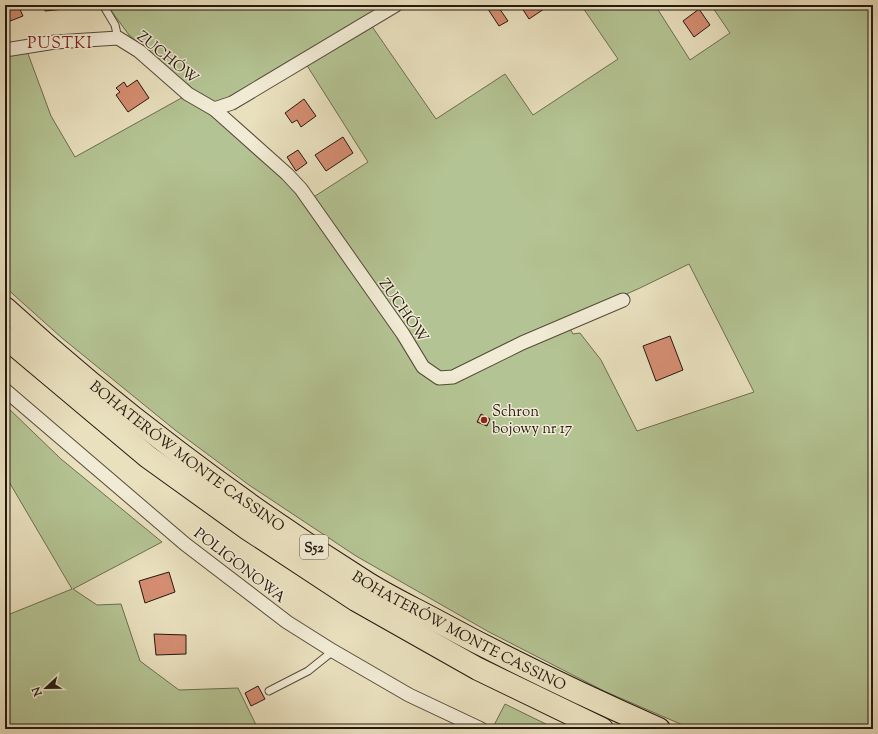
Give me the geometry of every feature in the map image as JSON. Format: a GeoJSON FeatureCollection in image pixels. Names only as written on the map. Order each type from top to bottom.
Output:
{"type":"FeatureCollection","features":[{"type":"Feature","properties":{"kind":"highway","name":"BOHATERÓW MONTE CASSINO"},"geometry":{"type":"LineString","coordinates":[[5,308],[39,339],[162,440],[260,512],[365,582],[491,650],[659,729]]}},
{"type":"Feature","properties":{"kind":"highway","name":"BOHATERÓW MONTE CASSINO"},"geometry":{"type":"LineString","coordinates":[[5,337],[148,457],[267,542],[356,600],[478,669],[602,729]]}},
{"type":"Feature","properties":{"kind":"street"},"geometry":{"type":"LineString","coordinates":[[214,109],[232,103],[245,96],[396,5]]}},
{"type":"Feature","properties":{"kind":"street","name":"ZUCHÓW"},"geometry":{"type":"LineString","coordinates":[[5,50],[56,42],[118,38],[139,51],[188,94],[214,109],[288,174],[301,189],[403,334],[423,367],[434,376],[445,379],[453,378],[522,343],[623,300]]}},
{"type":"Feature","properties":{"kind":"street","name":"POLIGONOWA"},"geometry":{"type":"LineString","coordinates":[[5,390],[185,544],[252,596],[333,651],[409,695],[481,729]]}},
{"type":"Feature","properties":{"kind":"lane"},"geometry":{"type":"LineString","coordinates":[[103,5],[115,25],[118,38]]}},
{"type":"Feature","properties":{"kind":"lane"},"geometry":{"type":"LineString","coordinates":[[270,691],[308,671],[333,651]]}},
{"type":"Feature","properties":{"kind":"green space"},"geometry":{"type":"Polygon","coordinates":[[[107,5],[389,5],[246,91],[218,103],[206,100],[129,35],[107,5]]]}},
{"type":"Feature","properties":{"kind":"green space"},"geometry":{"type":"Polygon","coordinates":[[[581,5],[655,5],[690,60],[730,33],[711,5],[873,5],[873,729],[692,729],[604,691],[489,632],[356,556],[249,485],[175,430],[62,338],[5,287],[5,56],[27,51],[51,116],[75,157],[185,96],[212,114],[285,176],[298,190],[338,249],[401,335],[423,371],[435,381],[452,381],[522,346],[569,327],[573,334],[580,333],[601,360],[637,431],[754,392],[689,264],[640,288],[487,356],[458,372],[442,375],[434,372],[358,266],[312,198],[368,162],[306,64],[371,25],[436,119],[505,74],[533,115],[618,59],[581,5]]]}},
{"type":"Feature","properties":{"kind":"green space"},"geometry":{"type":"Polygon","coordinates":[[[5,405],[61,459],[162,542],[73,589],[97,605],[121,604],[140,661],[179,690],[238,688],[258,729],[5,729],[5,616],[72,589],[5,475],[5,405]]]}},
{"type":"Feature","properties":{"kind":"green space"},"geometry":{"type":"Polygon","coordinates":[[[505,704],[556,729],[492,729],[505,704]]]}},
{"type":"Feature","properties":{"kind":"building"},"geometry":{"type":"Polygon","coordinates":[[[5,5],[18,5],[23,16],[5,23],[5,5]]]}},
{"type":"Feature","properties":{"kind":"building"},"geometry":{"type":"Polygon","coordinates":[[[44,5],[65,5],[65,9],[45,11],[44,5]]]}},
{"type":"Feature","properties":{"kind":"building"},"geometry":{"type":"Polygon","coordinates":[[[497,5],[508,21],[499,26],[486,6],[497,5]]]}},
{"type":"Feature","properties":{"kind":"building"},"geometry":{"type":"Polygon","coordinates":[[[520,5],[546,5],[547,7],[529,19],[520,5]]]}},
{"type":"Feature","properties":{"kind":"building"},"geometry":{"type":"Polygon","coordinates":[[[699,9],[710,25],[694,37],[683,21],[699,9]]]}},
{"type":"Feature","properties":{"kind":"building"},"geometry":{"type":"Polygon","coordinates":[[[137,80],[149,98],[128,112],[116,95],[120,92],[116,88],[124,82],[127,87],[137,80]]]}},
{"type":"Feature","properties":{"kind":"building"},"geometry":{"type":"Polygon","coordinates":[[[304,99],[316,116],[301,127],[297,120],[292,123],[285,113],[304,99]]]}},
{"type":"Feature","properties":{"kind":"building"},"geometry":{"type":"Polygon","coordinates":[[[343,137],[353,153],[326,171],[315,155],[343,137]]]}},
{"type":"Feature","properties":{"kind":"building"},"geometry":{"type":"Polygon","coordinates":[[[298,150],[307,163],[296,171],[287,157],[298,150]]]}},
{"type":"Feature","properties":{"kind":"building"},"geometry":{"type":"Polygon","coordinates":[[[670,336],[683,370],[656,381],[643,346],[670,336]]]}},
{"type":"Feature","properties":{"kind":"building","name":"Schron bojowy nr 17"},"geometry":{"type":"Polygon","coordinates":[[[481,414],[490,419],[487,426],[477,422],[481,414]]]}},
{"type":"Feature","properties":{"kind":"building"},"geometry":{"type":"Polygon","coordinates":[[[169,572],[175,592],[145,603],[139,581],[169,572]]]}},
{"type":"Feature","properties":{"kind":"building"},"geometry":{"type":"Polygon","coordinates":[[[154,634],[186,635],[186,654],[156,655],[154,634]]]}},
{"type":"Feature","properties":{"kind":"building"},"geometry":{"type":"Polygon","coordinates":[[[258,686],[265,699],[251,706],[245,693],[258,686]]]}},
{"type":"Feature","properties":{"kind":"place","name":"Schron bojowy nr 17"},"geometry":{"type":"Point","coordinates":[484,420]}},
{"type":"Feature","properties":{"kind":"district","name":"PUSTKI"},"geometry":{"type":"Point","coordinates":[60,42]}}]}
